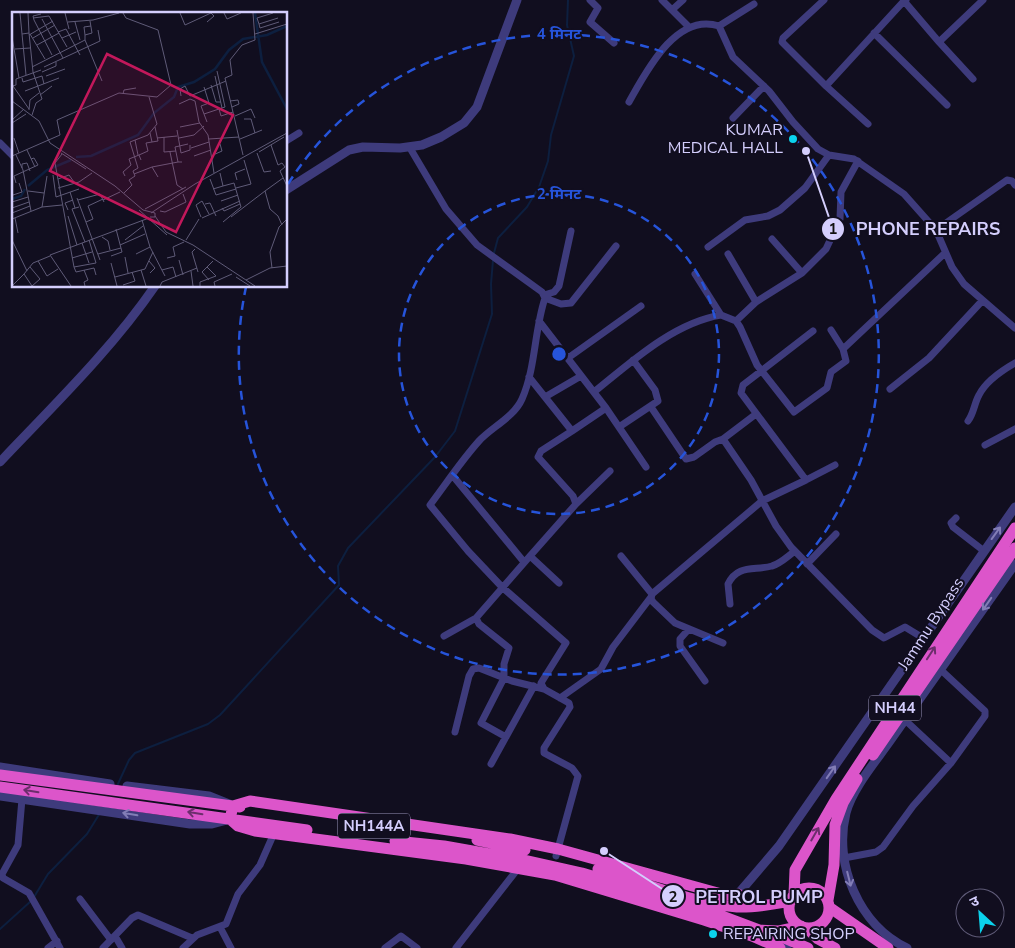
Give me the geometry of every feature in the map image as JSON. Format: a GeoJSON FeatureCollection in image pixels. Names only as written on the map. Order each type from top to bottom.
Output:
{"type":"FeatureCollection","features":[{"type":"Feature","properties":{"kind":"highway","name":"Jammu Bypass"},"geometry":{"type":"LineString","coordinates":[[792,898],[795,870],[836,799],[1015,528]]}},
{"type":"Feature","properties":{"kind":"highway","name":"Jammu Bypass"},"geometry":{"type":"LineString","coordinates":[[829,904],[834,865],[836,824],[843,803],[1015,548]]}},
{"type":"Feature","properties":{"kind":"highway","name":"NH144A"},"geometry":{"type":"LineString","coordinates":[[0,775],[124,788],[233,806],[471,839],[557,853],[584,869],[631,883],[769,932],[804,927]]}},
{"type":"Feature","properties":{"kind":"highway","name":"NH144A"},"geometry":{"type":"LineString","coordinates":[[0,787],[96,805],[230,819],[276,830],[444,846],[541,868],[584,869]]}},
{"type":"Feature","properties":{"kind":"highway"},"geometry":{"type":"LineString","coordinates":[[230,819],[233,806]]}},
{"type":"Feature","properties":{"kind":"highway"},"geometry":{"type":"LineString","coordinates":[[557,853],[624,868],[725,895],[738,894]]}},
{"type":"Feature","properties":{"kind":"highway"},"geometry":{"type":"LineString","coordinates":[[541,868],[752,936],[780,948]]}},
{"type":"Feature","properties":{"kind":"highway"},"geometry":{"type":"LineString","coordinates":[[624,868],[639,899]]}},
{"type":"Feature","properties":{"kind":"highway","name":"NH144A"},"geometry":{"type":"LineString","coordinates":[[631,883],[728,906],[749,907],[792,898]]}},
{"type":"Feature","properties":{"kind":"highway"},"geometry":{"type":"LineString","coordinates":[[792,898],[799,891],[812,888],[819,890],[829,904],[888,948]]}},
{"type":"Feature","properties":{"kind":"highway","name":"NH44"},"geometry":{"type":"LineString","coordinates":[[792,898],[791,916],[818,939],[835,948]]}},
{"type":"Feature","properties":{"kind":"highway","name":"NH44"},"geometry":{"type":"LineString","coordinates":[[804,927],[820,924],[825,920],[829,904]]}},
{"type":"Feature","properties":{"kind":"highway"},"geometry":{"type":"LineString","coordinates":[[769,932],[788,944],[808,948]]}},
{"type":"Feature","properties":{"kind":"street"},"geometry":{"type":"LineString","coordinates":[[288,189],[349,150],[363,147],[410,148],[441,137],[472,115],[481,98],[517,0]]}},
{"type":"Feature","properties":{"kind":"street"},"geometry":{"type":"LineString","coordinates":[[590,0],[598,8],[590,22],[614,43]]}},
{"type":"Feature","properties":{"kind":"street"},"geometry":{"type":"LineString","coordinates":[[662,0],[689,27]]}},
{"type":"Feature","properties":{"kind":"street"},"geometry":{"type":"LineString","coordinates":[[673,9],[683,0]]}},
{"type":"Feature","properties":{"kind":"street"},"geometry":{"type":"LineString","coordinates":[[824,0],[783,38],[782,42],[868,124]]}},
{"type":"Feature","properties":{"kind":"street"},"geometry":{"type":"LineString","coordinates":[[939,42],[983,0]]}},
{"type":"Feature","properties":{"kind":"street"},"geometry":{"type":"LineString","coordinates":[[826,86],[905,1],[939,42],[973,78]]}},
{"type":"Feature","properties":{"kind":"street"},"geometry":{"type":"LineString","coordinates":[[629,102],[657,55],[689,27],[719,26],[754,4]]}},
{"type":"Feature","properties":{"kind":"street"},"geometry":{"type":"LineString","coordinates":[[719,26],[733,57],[764,86],[818,150],[829,155],[858,161],[904,194],[920,209],[936,230],[945,253],[959,277],[982,301],[1013,323]]}},
{"type":"Feature","properties":{"kind":"street"},"geometry":{"type":"LineString","coordinates":[[874,33],[947,105]]}},
{"type":"Feature","properties":{"kind":"street"},"geometry":{"type":"LineString","coordinates":[[732,118],[764,86]]}},
{"type":"Feature","properties":{"kind":"street"},"geometry":{"type":"LineString","coordinates":[[288,140],[299,133]]}},
{"type":"Feature","properties":{"kind":"street"},"geometry":{"type":"LineString","coordinates":[[0,143],[12,155]]}},
{"type":"Feature","properties":{"kind":"street"},"geometry":{"type":"LineString","coordinates":[[410,148],[446,209],[477,244],[545,297],[561,304],[571,303],[616,246]]}},
{"type":"Feature","properties":{"kind":"street"},"geometry":{"type":"LineString","coordinates":[[708,247],[746,220],[768,216],[780,210],[805,188],[829,155]]}},
{"type":"Feature","properties":{"kind":"street"},"geometry":{"type":"LineString","coordinates":[[736,321],[756,302],[802,273],[826,250],[840,219],[841,192],[858,161]]}},
{"type":"Feature","properties":{"kind":"street"},"geometry":{"type":"LineString","coordinates":[[936,230],[1007,180],[1012,181],[1015,185]]}},
{"type":"Feature","properties":{"kind":"street"},"geometry":{"type":"LineString","coordinates":[[544,689],[541,686],[542,680],[566,643],[502,587],[468,552],[430,505],[478,442],[518,405],[529,377],[545,297],[554,292],[559,286],[571,231]]}},
{"type":"Feature","properties":{"kind":"street"},"geometry":{"type":"LineString","coordinates":[[772,239],[802,273]]}},
{"type":"Feature","properties":{"kind":"street"},"geometry":{"type":"LineString","coordinates":[[843,349],[945,253]]}},
{"type":"Feature","properties":{"kind":"street"},"geometry":{"type":"LineString","coordinates":[[728,254],[756,302]]}},
{"type":"Feature","properties":{"kind":"street"},"geometry":{"type":"LineString","coordinates":[[696,274],[721,315],[736,321],[753,358],[792,412],[797,412],[827,388],[831,372],[846,361],[843,349],[831,330]]}},
{"type":"Feature","properties":{"kind":"street"},"geometry":{"type":"LineString","coordinates":[[0,462],[136,313],[154,288]]}},
{"type":"Feature","properties":{"kind":"street"},"geometry":{"type":"LineString","coordinates":[[890,389],[929,358],[982,301]]}},
{"type":"Feature","properties":{"kind":"street"},"geometry":{"type":"LineString","coordinates":[[568,358],[641,306]]}},
{"type":"Feature","properties":{"kind":"street"},"geometry":{"type":"LineString","coordinates":[[594,392],[633,360],[681,330],[721,315]]}},
{"type":"Feature","properties":{"kind":"street"},"geometry":{"type":"LineString","coordinates":[[539,321],[606,408],[646,467]]}},
{"type":"Feature","properties":{"kind":"street"},"geometry":{"type":"LineString","coordinates":[[806,480],[743,397],[741,389],[812,331]]}},
{"type":"Feature","properties":{"kind":"street"},"geometry":{"type":"LineString","coordinates":[[619,427],[657,402],[658,397],[633,360]]}},
{"type":"Feature","properties":{"kind":"street"},"geometry":{"type":"LineString","coordinates":[[968,421],[974,413],[978,396],[990,381],[1015,363]]}},
{"type":"Feature","properties":{"kind":"street"},"geometry":{"type":"LineString","coordinates":[[545,397],[581,376]]}},
{"type":"Feature","properties":{"kind":"street"},"geometry":{"type":"LineString","coordinates":[[529,377],[572,431]]}},
{"type":"Feature","properties":{"kind":"street"},"geometry":{"type":"LineString","coordinates":[[651,407],[686,459],[694,457],[715,442],[723,439],[756,414]]}},
{"type":"Feature","properties":{"kind":"street"},"geometry":{"type":"LineString","coordinates":[[576,504],[573,496],[538,457],[540,451],[606,408]]}},
{"type":"Feature","properties":{"kind":"street"},"geometry":{"type":"LineString","coordinates":[[985,445],[1015,429]]}},
{"type":"Feature","properties":{"kind":"street"},"geometry":{"type":"LineString","coordinates":[[723,439],[776,526],[795,551],[878,635],[884,638],[905,627],[923,638]]}},
{"type":"Feature","properties":{"kind":"street"},"geometry":{"type":"LineString","coordinates":[[560,698],[601,669],[613,647],[651,595],[762,501],[835,465]]}},
{"type":"Feature","properties":{"kind":"street"},"geometry":{"type":"LineString","coordinates":[[444,636],[476,618],[576,504],[610,471]]}},
{"type":"Feature","properties":{"kind":"street"},"geometry":{"type":"LineString","coordinates":[[453,476],[524,562]]}},
{"type":"Feature","properties":{"kind":"street"},"geometry":{"type":"LineString","coordinates":[[738,894],[779,846],[1015,507]]}},
{"type":"Feature","properties":{"kind":"street"},"geometry":{"type":"LineString","coordinates":[[956,518],[951,523],[953,527],[984,551]]}},
{"type":"Feature","properties":{"kind":"street"},"geometry":{"type":"LineString","coordinates":[[807,564],[836,534]]}},
{"type":"Feature","properties":{"kind":"street"},"geometry":{"type":"LineString","coordinates":[[730,604],[728,584],[733,576],[746,568],[774,566],[795,551]]}},
{"type":"Feature","properties":{"kind":"street"},"geometry":{"type":"LineString","coordinates":[[530,556],[559,583]]}},
{"type":"Feature","properties":{"kind":"street"},"geometry":{"type":"LineString","coordinates":[[621,556],[671,619],[688,630],[723,643]]}},
{"type":"Feature","properties":{"kind":"street"},"geometry":{"type":"LineString","coordinates":[[907,948],[887,935],[876,924],[852,890],[844,858],[843,837],[846,812],[905,720],[1015,564]]}},
{"type":"Feature","properties":{"kind":"street"},"geometry":{"type":"LineString","coordinates":[[476,618],[479,624],[509,648],[504,664],[504,678],[481,723],[506,737]]}},
{"type":"Feature","properties":{"kind":"street"},"geometry":{"type":"LineString","coordinates":[[688,630],[680,639],[680,646],[705,681]]}},
{"type":"Feature","properties":{"kind":"street"},"geometry":{"type":"LineString","coordinates":[[455,732],[469,676],[473,669],[479,668],[504,678],[544,689],[569,703],[570,707],[543,750],[547,755],[575,770],[578,776],[557,853]]}},
{"type":"Feature","properties":{"kind":"street"},"geometry":{"type":"LineString","coordinates":[[844,858],[880,850],[913,806],[951,763],[986,713],[941,670]]}},
{"type":"Feature","properties":{"kind":"street"},"geometry":{"type":"LineString","coordinates":[[490,764],[534,686]]}},
{"type":"Feature","properties":{"kind":"street"},"geometry":{"type":"LineString","coordinates":[[905,720],[951,763]]}},
{"type":"Feature","properties":{"kind":"street"},"geometry":{"type":"LineString","coordinates":[[0,767],[108,786]]}},
{"type":"Feature","properties":{"kind":"street"},"geometry":{"type":"LineString","coordinates":[[0,796],[22,800],[96,805]]}},
{"type":"Feature","properties":{"kind":"street"},"geometry":{"type":"LineString","coordinates":[[22,800],[18,845],[2,874],[5,880],[29,893],[60,948]]}},
{"type":"Feature","properties":{"kind":"street"},"geometry":{"type":"LineString","coordinates":[[183,948],[192,938],[220,928],[228,920],[238,894],[260,864],[276,830]]}},
{"type":"Feature","properties":{"kind":"street"},"geometry":{"type":"LineString","coordinates":[[456,948],[521,864]]}},
{"type":"Feature","properties":{"kind":"street"},"geometry":{"type":"LineString","coordinates":[[80,899],[122,948]]}},
{"type":"Feature","properties":{"kind":"street"},"geometry":{"type":"LineString","coordinates":[[103,948],[132,918],[138,915],[192,938]]}},
{"type":"Feature","properties":{"kind":"street"},"geometry":{"type":"LineString","coordinates":[[788,944],[804,927]]}},
{"type":"Feature","properties":{"kind":"street"},"geometry":{"type":"LineString","coordinates":[[220,928],[231,948]]}},
{"type":"Feature","properties":{"kind":"street"},"geometry":{"type":"LineString","coordinates":[[385,948],[401,936],[417,948]]}},
{"type":"Feature","properties":{"kind":"street"},"geometry":{"type":"LineString","coordinates":[[48,948],[57,941]]}},
{"type":"Feature","properties":{"kind":"waterway"},"geometry":{"type":"LineString","coordinates":[[494,253],[498,238],[527,207],[539,187],[548,161],[551,135],[574,56],[567,25],[568,0]]}},
{"type":"Feature","properties":{"kind":"waterway"},"geometry":{"type":"LineString","coordinates":[[117,786],[129,760],[135,753],[208,724],[220,715],[339,585],[338,566],[348,548],[435,457],[455,431],[492,314],[491,284],[493,260]]}},
{"type":"Feature","properties":{"kind":"waterway"},"geometry":{"type":"LineString","coordinates":[[34,897],[48,874],[87,834],[100,813]]}},
{"type":"Feature","properties":{"kind":"waterway"},"geometry":{"type":"LineString","coordinates":[[0,929],[31,901]]}},
{"type":"Feature","properties":{"kind":"place","name":"KUMAR MEDICAL HALL"},"geometry":{"type":"Point","coordinates":[793,139]}},
{"type":"Feature","properties":{"kind":"place","name":"PHONE REPAIRS"},"geometry":{"type":"Point","coordinates":[806,151]}},
{"type":"Feature","properties":{"kind":"place","name":"PETROL PUMP"},"geometry":{"type":"Point","coordinates":[604,851]}},
{"type":"Feature","properties":{"kind":"place","name":"REPAIRING SHOP"},"geometry":{"type":"Point","coordinates":[713,934]}}]}
